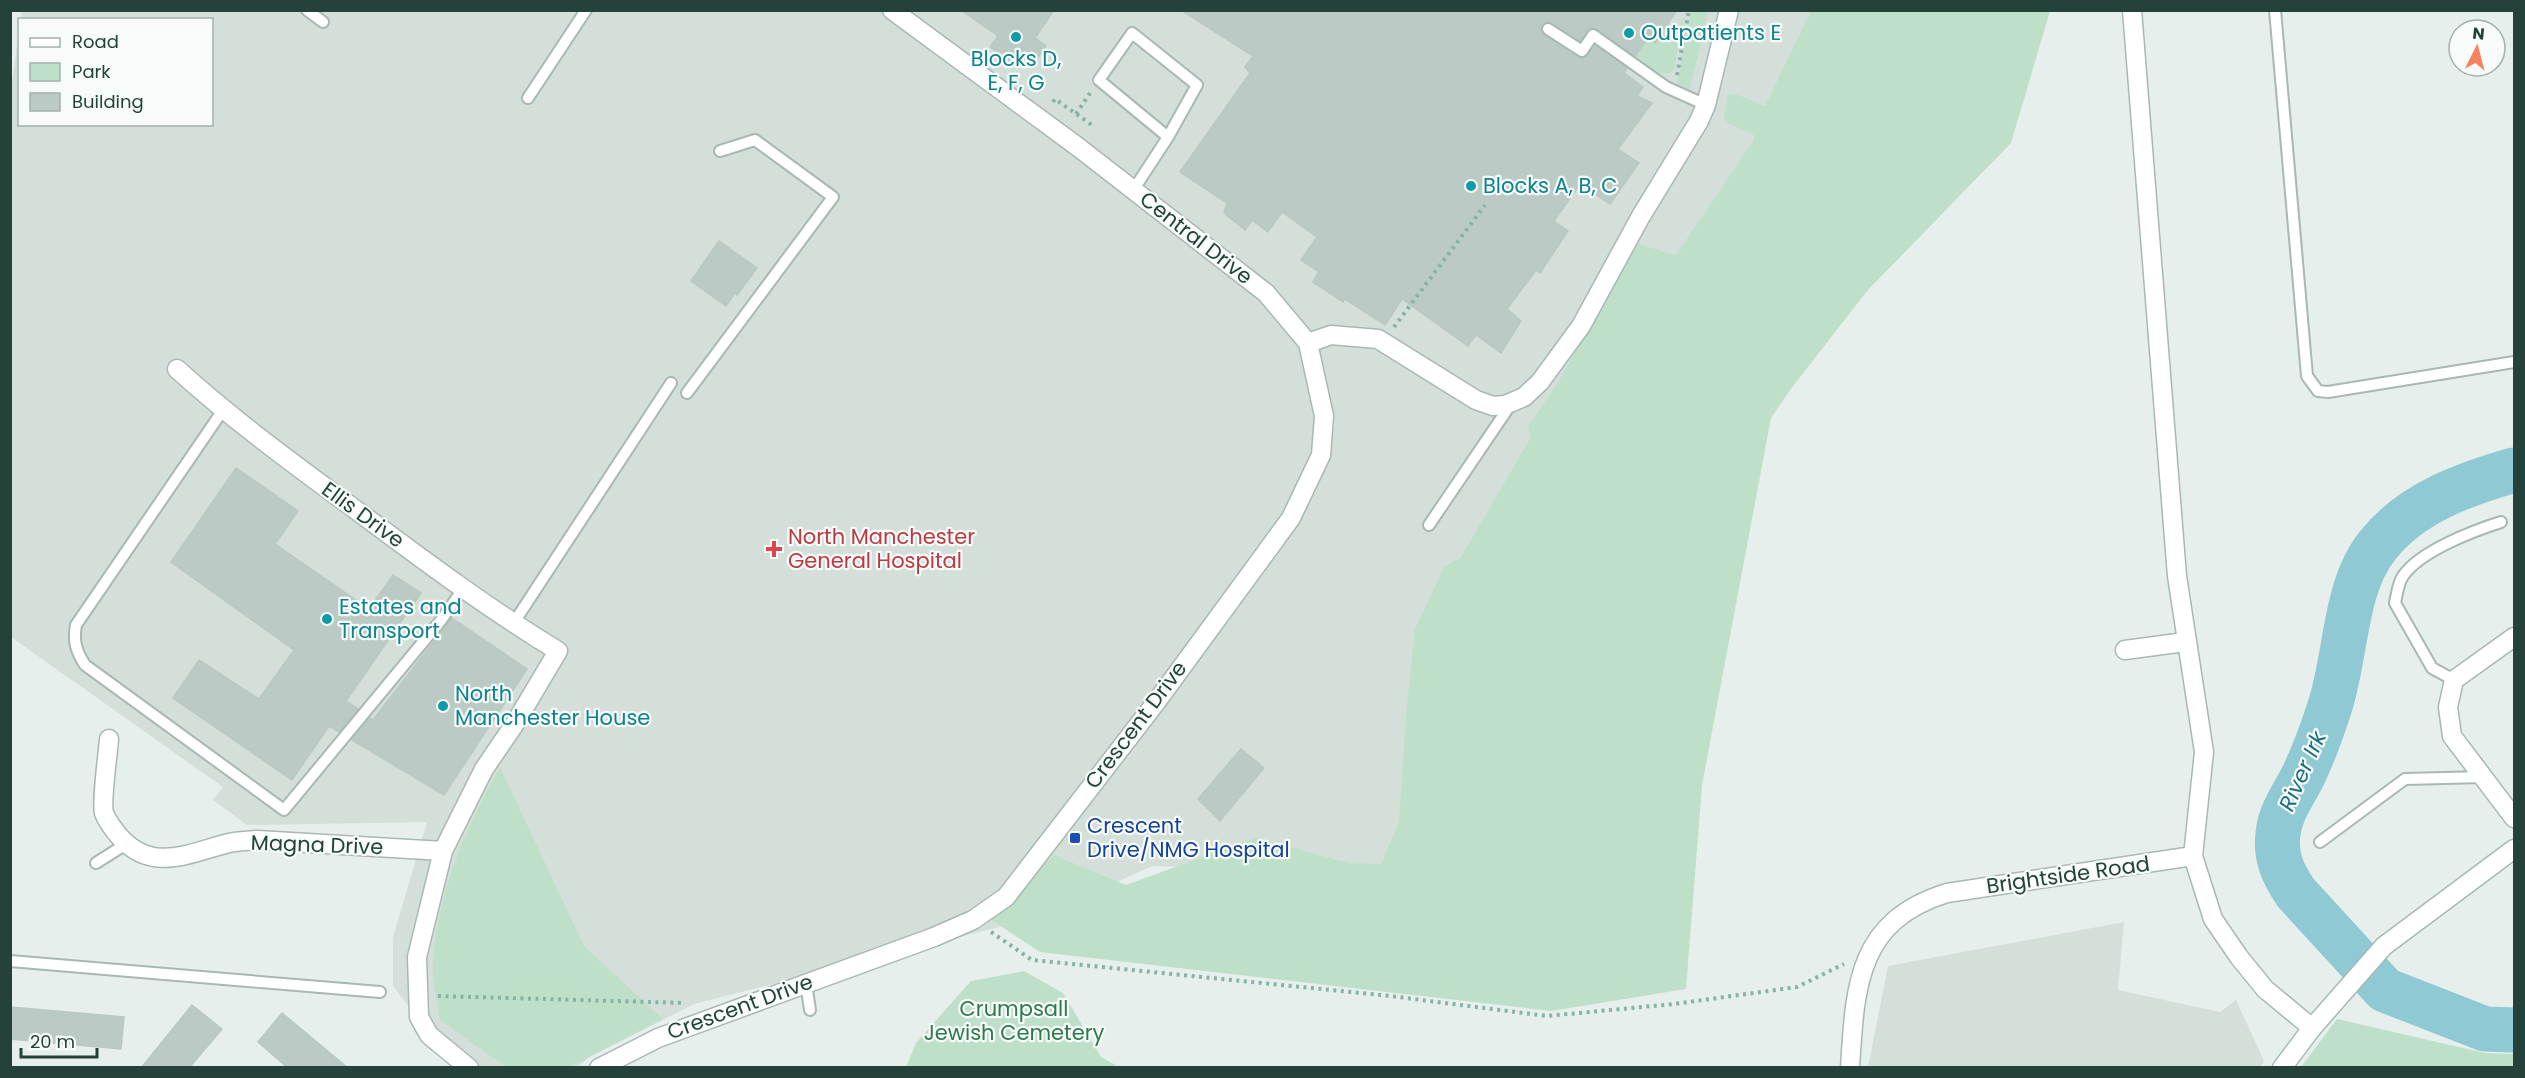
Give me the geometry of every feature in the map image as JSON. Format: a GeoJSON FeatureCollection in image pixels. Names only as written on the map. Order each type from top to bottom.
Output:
{"type":"FeatureCollection","features":[{"type":"Feature","properties":{"kind":"street","name":"Central Drive"},"geometry":{"type":"LineString","coordinates":[[892,10],[1134,189],[1266,293],[1308,343]]}},
{"type":"Feature","properties":{"kind":"street"},"geometry":{"type":"LineString","coordinates":[[1308,343],[1331,335],[1378,339],[1476,400],[1493,406],[1524,397],[1540,382],[1581,326],[1641,216],[1686,145],[1706,105],[1729,10]]}},
{"type":"Feature","properties":{"kind":"street"},"geometry":{"type":"LineString","coordinates":[[2132,10],[2177,576],[2185,642],[2204,752],[2193,856],[2213,919],[2239,957],[2265,990],[2312,1028]]}},
{"type":"Feature","properties":{"kind":"street","name":"Crescent Drive"},"geometry":{"type":"LineString","coordinates":[[599,1068],[658,1038],[934,937],[973,920],[1006,897],[1157,701],[1291,518],[1321,455],[1323,416],[1308,343]]}},
{"type":"Feature","properties":{"kind":"street","name":"Ellis Drive"},"geometry":{"type":"LineString","coordinates":[[177,369],[223,410],[463,589],[513,624],[558,651],[484,770],[443,851]]}},
{"type":"Feature","properties":{"kind":"street"},"geometry":{"type":"LineString","coordinates":[[2514,637],[2454,680],[2448,707],[2452,736],[2514,818]]}},
{"type":"Feature","properties":{"kind":"street"},"geometry":{"type":"LineString","coordinates":[[2126,650],[2185,642]]}},
{"type":"Feature","properties":{"kind":"street","name":"Magna Drive"},"geometry":{"type":"LineString","coordinates":[[109,740],[104,812],[115,831],[129,848],[147,856],[172,858],[195,855],[230,843],[257,840],[443,851]]}},
{"type":"Feature","properties":{"kind":"street"},"geometry":{"type":"LineString","coordinates":[[2282,1068],[2312,1028],[2384,946],[2514,849]]}},
{"type":"Feature","properties":{"kind":"street"},"geometry":{"type":"LineString","coordinates":[[443,851],[417,957],[419,1017],[429,1035],[469,1068]]}},
{"type":"Feature","properties":{"kind":"street","name":"Brightside Road"},"geometry":{"type":"LineString","coordinates":[[1850,1068],[1858,985],[1864,965],[1877,939],[1902,913],[1924,900],[1947,893],[2193,856]]}},
{"type":"Feature","properties":{"kind":"lane"},"geometry":{"type":"LineString","coordinates":[[307,10],[323,22]]}},
{"type":"Feature","properties":{"kind":"lane"},"geometry":{"type":"LineString","coordinates":[[528,98],[586,10]]}},
{"type":"Feature","properties":{"kind":"lane"},"geometry":{"type":"LineString","coordinates":[[2274,10],[2307,376],[2311,384],[2318,391],[2328,392],[2514,362]]}},
{"type":"Feature","properties":{"kind":"lane"},"geometry":{"type":"LineString","coordinates":[[1548,29],[1582,51],[1593,35],[1674,92],[1706,105]]}},
{"type":"Feature","properties":{"kind":"lane"},"geometry":{"type":"LineString","coordinates":[[1134,189],[1168,137],[1197,85],[1132,33],[1100,80],[1168,137]]}},
{"type":"Feature","properties":{"kind":"lane"},"geometry":{"type":"LineString","coordinates":[[687,393],[833,196],[755,140],[720,151]]}},
{"type":"Feature","properties":{"kind":"lane"},"geometry":{"type":"LineString","coordinates":[[513,624],[672,383]]}},
{"type":"Feature","properties":{"kind":"lane"},"geometry":{"type":"LineString","coordinates":[[1429,525],[1512,402]]}},
{"type":"Feature","properties":{"kind":"lane"},"geometry":{"type":"LineString","coordinates":[[223,410],[76,625],[74,639],[78,654],[85,664],[284,810],[442,619],[463,589]]}},
{"type":"Feature","properties":{"kind":"lane"},"geometry":{"type":"LineString","coordinates":[[2454,680],[2432,668],[2395,603],[2402,578],[2411,565],[2466,533],[2501,522]]}},
{"type":"Feature","properties":{"kind":"lane"},"geometry":{"type":"LineString","coordinates":[[2320,842],[2405,779],[2484,777]]}},
{"type":"Feature","properties":{"kind":"lane"},"geometry":{"type":"LineString","coordinates":[[96,863],[126,844]]}},
{"type":"Feature","properties":{"kind":"lane"},"geometry":{"type":"LineString","coordinates":[[10,961],[380,992]]}},
{"type":"Feature","properties":{"kind":"lane"},"geometry":{"type":"LineString","coordinates":[[806,983],[810,1010]]}},
{"type":"Feature","properties":{"kind":"path"},"geometry":{"type":"LineString","coordinates":[[1674,92],[1689,10]]}},
{"type":"Feature","properties":{"kind":"path"},"geometry":{"type":"LineString","coordinates":[[1055,99],[1092,125]]}},
{"type":"Feature","properties":{"kind":"path"},"geometry":{"type":"LineString","coordinates":[[1383,342],[1485,205]]}},
{"type":"Feature","properties":{"kind":"path"},"geometry":{"type":"LineString","coordinates":[[973,920],[1032,960],[1390,996],[1547,1016],[1674,1004],[1797,987],[1846,963],[1864,965]]}},
{"type":"Feature","properties":{"kind":"path"},"geometry":{"type":"LineString","coordinates":[[440,996],[694,1004],[722,1014]]}},
{"type":"Feature","properties":{"kind":"shaded area","name":"North Manchester General Hospital"},"geometry":{"type":"Polygon","coordinates":[[[22,11],[1848,11],[1422,873],[1152,866],[1043,916],[694,1004],[590,1057],[577,1067],[456,1067],[393,986],[393,937],[427,822],[247,825],[213,800],[223,787],[11,637],[10,99],[18,37],[18,126],[213,126],[213,18],[21,18],[22,11]]]}},
{"type":"Feature","properties":{"kind":"shaded area"},"geometry":{"type":"Polygon","coordinates":[[[2124,922],[2118,990],[2220,1012],[2236,1000],[2264,1061],[2260,1067],[1868,1067],[1888,966],[2124,922]]]}},
{"type":"Feature","properties":{"kind":"green space"},"geometry":{"type":"Polygon","coordinates":[[[1691,11],[1708,11],[1690,89],[1677,84],[1691,11]]]}},
{"type":"Feature","properties":{"kind":"green space"},"geometry":{"type":"Polygon","coordinates":[[[1811,11],[2050,11],[2011,143],[1867,291],[1771,418],[1702,785],[1686,989],[1551,1011],[1040,952],[988,918],[1054,855],[1126,885],[1255,838],[1349,863],[1381,864],[1399,822],[1406,714],[1415,629],[1444,567],[1461,557],[1531,437],[1528,426],[1557,384],[1638,244],[1676,255],[1753,141],[1754,135],[1728,123],[1724,118],[1728,94],[1738,95],[1765,106],[1811,11]]]}},
{"type":"Feature","properties":{"kind":"green space"},"geometry":{"type":"Polygon","coordinates":[[[1684,17],[1674,71],[1658,73],[1647,69],[1633,59],[1648,38],[1655,43],[1669,23],[1677,28],[1684,17]]]}},
{"type":"Feature","properties":{"kind":"green space"},"geometry":{"type":"Polygon","coordinates":[[[500,767],[584,946],[663,1019],[567,1068],[506,1067],[440,1020],[433,968],[441,910],[447,885],[465,837],[500,767]]]}},
{"type":"Feature","properties":{"kind":"green space","name":"Crumpsall Jewish Cemetery"},"geometry":{"type":"Polygon","coordinates":[[[1024,971],[1063,993],[1101,1057],[1119,1067],[906,1067],[916,1043],[971,981],[1024,971]]]}},
{"type":"Feature","properties":{"kind":"green space"},"geometry":{"type":"Polygon","coordinates":[[[2337,1019],[2485,1053],[2514,1054],[2514,1067],[2301,1067],[2337,1019]]]}},
{"type":"Feature","properties":{"kind":"building","name":"Blocks D, E, F, G"},"geometry":{"type":"Polygon","coordinates":[[[961,10],[1054,10],[1035,38],[1046,46],[1035,62],[1020,51],[1012,62],[990,47],[998,36],[961,10]]]}},
{"type":"Feature","properties":{"kind":"building","name":"Blocks A, B, C"},"geometry":{"type":"Polygon","coordinates":[[[1181,10],[1677,10],[1655,43],[1648,38],[1635,56],[1594,28],[1587,30],[1580,41],[1552,22],[1545,22],[1541,25],[1543,35],[1578,58],[1586,57],[1595,46],[1627,68],[1624,73],[1643,87],[1637,96],[1652,103],[1618,149],[1639,163],[1610,204],[1580,184],[1554,221],[1568,231],[1540,273],[1536,270],[1507,309],[1521,321],[1501,353],[1476,335],[1468,346],[1402,299],[1385,325],[1345,299],[1343,302],[1313,282],[1319,272],[1301,260],[1317,237],[1282,212],[1268,232],[1252,220],[1245,230],[1224,213],[1227,203],[1180,172],[1250,73],[1245,67],[1253,56],[1181,10]]]}},
{"type":"Feature","properties":{"kind":"building"},"geometry":{"type":"Polygon","coordinates":[[[719,241],[757,268],[726,306],[691,281],[719,241]]]}},
{"type":"Feature","properties":{"kind":"building","name":"Estates and Transport"},"geometry":{"type":"Polygon","coordinates":[[[236,468],[298,511],[275,544],[369,609],[393,575],[421,593],[346,701],[358,709],[339,732],[329,726],[292,780],[173,698],[199,660],[259,699],[294,650],[171,562],[236,468]]]}},
{"type":"Feature","properties":{"kind":"building","name":"North Manchester House"},"geometry":{"type":"Polygon","coordinates":[[[452,618],[527,669],[444,795],[352,740],[370,718],[373,720],[452,618]]]}},
{"type":"Feature","properties":{"kind":"building"},"geometry":{"type":"Polygon","coordinates":[[[1241,749],[1264,768],[1220,821],[1198,799],[1241,749]]]}},
{"type":"Feature","properties":{"kind":"building"},"geometry":{"type":"Polygon","coordinates":[[[192,1005],[222,1029],[189,1068],[141,1068],[192,1005]]]}},
{"type":"Feature","properties":{"kind":"building"},"geometry":{"type":"Polygon","coordinates":[[[10,1007],[124,1017],[121,1049],[10,1039],[10,1007]]]}},
{"type":"Feature","properties":{"kind":"building"},"geometry":{"type":"Polygon","coordinates":[[[282,1013],[348,1068],[288,1068],[258,1042],[282,1013]]]}},
{"type":"Feature","properties":{"kind":"waterway","name":"River Irk"},"geometry":{"type":"LineString","coordinates":[[2514,470],[2458,489],[2423,507],[2391,530],[2367,562],[2352,602],[2329,709],[2303,776],[2281,818],[2277,842],[2281,865],[2296,893],[2385,990],[2485,1029],[2514,1030]]}},
{"type":"Feature","properties":{"kind":"place","name":"Outpatients E"},"geometry":{"type":"Point","coordinates":[1629,33]}},
{"type":"Feature","properties":{"kind":"place","name":"Blocks D, E, F, G"},"geometry":{"type":"Point","coordinates":[1016,37]}},
{"type":"Feature","properties":{"kind":"place","name":"Blocks A, B, C"},"geometry":{"type":"Point","coordinates":[1471,186]}},
{"type":"Feature","properties":{"kind":"place","name":"North Manchester General Hospital"},"geometry":{"type":"Point","coordinates":[774,549]}},
{"type":"Feature","properties":{"kind":"place","name":"Estates and Transport"},"geometry":{"type":"Point","coordinates":[327,619]}},
{"type":"Feature","properties":{"kind":"place","name":"North Manchester House"},"geometry":{"type":"Point","coordinates":[443,706]}},
{"type":"Feature","properties":{"kind":"place","name":"Crescent Drive/NMG Hospital"},"geometry":{"type":"Point","coordinates":[1075,838]}}]}
